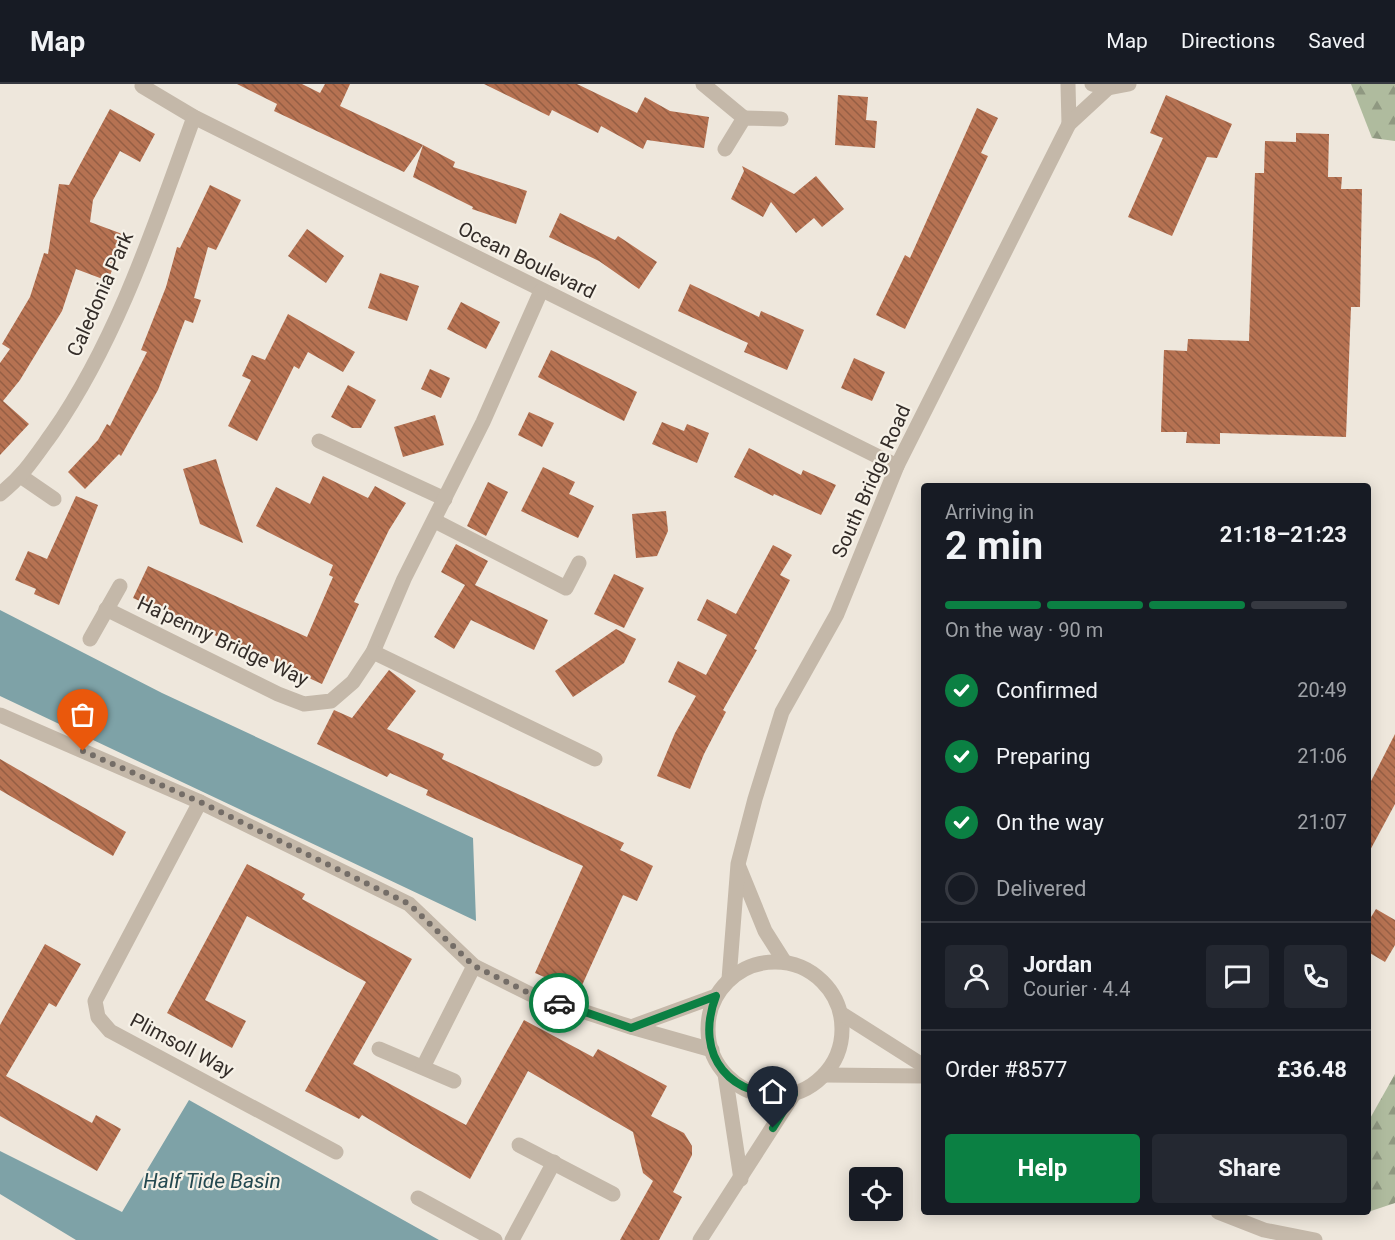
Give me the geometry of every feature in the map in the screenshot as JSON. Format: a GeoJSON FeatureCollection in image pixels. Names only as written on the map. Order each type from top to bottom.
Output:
{"type":"FeatureCollection","features":[{"type":"Feature","properties":{"kind":"street"},"geometry":{"type":"LineString","coordinates":[[703,84],[744,118],[781,119]]}},
{"type":"Feature","properties":{"kind":"street","name":"South Bridge Road"},"geometry":{"type":"LineString","coordinates":[[1068,84],[1069,124]]}},
{"type":"Feature","properties":{"kind":"street"},"geometry":{"type":"LineString","coordinates":[[1092,84],[1108,88],[1129,84]]}},
{"type":"Feature","properties":{"kind":"street","name":"Ocean Boulevard"},"geometry":{"type":"LineString","coordinates":[[142,86],[194,117],[897,466]]}},
{"type":"Feature","properties":{"kind":"street","name":"South Bridge Road"},"geometry":{"type":"LineString","coordinates":[[729,979],[738,864],[782,712],[837,614],[897,466],[1069,124],[1108,88]]}},
{"type":"Feature","properties":{"kind":"street","name":"Caledonia Park"},"geometry":{"type":"LineString","coordinates":[[0,494],[22,477],[76,399],[129,290],[194,117]]}},
{"type":"Feature","properties":{"kind":"street"},"geometry":{"type":"LineString","coordinates":[[725,148],[744,118]]}},
{"type":"Feature","properties":{"kind":"street","name":"Ha'penny Bridge Way"},"geometry":{"type":"LineString","coordinates":[[106,609],[278,694],[304,704],[331,700],[353,682],[373,652],[404,579],[435,522],[483,422],[541,291]]}},
{"type":"Feature","properties":{"kind":"street"},"geometry":{"type":"LineString","coordinates":[[319,441],[445,499]]}},
{"type":"Feature","properties":{"kind":"street"},"geometry":{"type":"LineString","coordinates":[[22,477],[54,499]]}},
{"type":"Feature","properties":{"kind":"street"},"geometry":{"type":"LineString","coordinates":[[435,522],[566,588],[579,563]]}},
{"type":"Feature","properties":{"kind":"street","name":"Ha'penny Bridge Way"},"geometry":{"type":"LineString","coordinates":[[90,639],[120,586]]}},
{"type":"Feature","properties":{"kind":"street"},"geometry":{"type":"LineString","coordinates":[[373,652],[595,759]]}},
{"type":"Feature","properties":{"kind":"street"},"geometry":{"type":"LineString","coordinates":[[0,715],[200,802],[409,904],[474,966],[531,994],[631,1028],[712,1050]]}},
{"type":"Feature","properties":{"kind":"street","name":"Plimsoll Way"},"geometry":{"type":"LineString","coordinates":[[200,802],[95,1001],[98,1017],[110,1031],[336,1152]]}},
{"type":"Feature","properties":{"kind":"street"},"geometry":{"type":"LineString","coordinates":[[738,864],[765,931],[784,962]]}},
{"type":"Feature","properties":{"kind":"street"},"geometry":{"type":"LineString","coordinates":[[725,1074],[740,1086],[757,1093],[775,1096],[794,1094],[825,1075],[837,1057],[843,1036],[842,1014],[834,994],[821,978],[803,967],[784,962],[754,965],[729,979],[716,996],[710,1014],[708,1032],[712,1050],[725,1074],[741,1179]]}},
{"type":"Feature","properties":{"kind":"street"},"geometry":{"type":"LineString","coordinates":[[423,1067],[474,966]]}},
{"type":"Feature","properties":{"kind":"street"},"geometry":{"type":"LineString","coordinates":[[631,1028],[716,996]]}},
{"type":"Feature","properties":{"kind":"street"},"geometry":{"type":"LineString","coordinates":[[842,1014],[921,1064]]}},
{"type":"Feature","properties":{"kind":"street"},"geometry":{"type":"LineString","coordinates":[[379,1048],[453,1081]]}},
{"type":"Feature","properties":{"kind":"street"},"geometry":{"type":"LineString","coordinates":[[825,1075],[921,1076]]}},
{"type":"Feature","properties":{"kind":"street"},"geometry":{"type":"LineString","coordinates":[[699,1240],[741,1179],[794,1094]]}},
{"type":"Feature","properties":{"kind":"street"},"geometry":{"type":"LineString","coordinates":[[519,1145],[613,1194]]}},
{"type":"Feature","properties":{"kind":"street"},"geometry":{"type":"LineString","coordinates":[[512,1240],[554,1162]]}},
{"type":"Feature","properties":{"kind":"street"},"geometry":{"type":"LineString","coordinates":[[418,1198],[495,1240]]}},
{"type":"Feature","properties":{"kind":"street"},"geometry":{"type":"LineString","coordinates":[[1226,1215],[1264,1230],[1315,1240]]}},
{"type":"Feature","properties":{"kind":"street"},"geometry":{"type":"LineString","coordinates":[[1264,1230],[1277,1240]]}},
{"type":"Feature","properties":{"kind":"green space"},"geometry":{"type":"Polygon","coordinates":[[[1351,84],[1395,84],[1395,141],[1372,138],[1351,84]]]}},
{"type":"Feature","properties":{"kind":"green space"},"geometry":{"type":"Polygon","coordinates":[[[1395,1074],[1395,1203],[1371,1211],[1371,1117],[1395,1074]]]}},
{"type":"Feature","properties":{"kind":"water"},"geometry":{"type":"Polygon","coordinates":[[[0,610],[162,693],[473,838],[476,921],[0,696],[0,610]]]}},
{"type":"Feature","properties":{"kind":"water","name":"Half Tide Basin"},"geometry":{"type":"Polygon","coordinates":[[[189,1100],[439,1240],[76,1240],[0,1194],[0,1151],[122,1212],[189,1100]]]}},
{"type":"Feature","properties":{"kind":"building"},"geometry":{"type":"Polygon","coordinates":[[[237,84],[302,84],[320,93],[325,84],[350,84],[340,106],[423,145],[404,172],[274,111],[277,104],[237,84]]]}},
{"type":"Feature","properties":{"kind":"building"},"geometry":{"type":"Polygon","coordinates":[[[484,84],[577,84],[637,113],[645,97],[670,111],[709,117],[704,148],[647,140],[643,149],[601,126],[598,133],[552,110],[549,116],[484,84]]]}},
{"type":"Feature","properties":{"kind":"building"},"geometry":{"type":"Polygon","coordinates":[[[838,95],[868,97],[866,120],[877,121],[875,148],[835,145],[838,95]]]}},
{"type":"Feature","properties":{"kind":"building"},"geometry":{"type":"Polygon","coordinates":[[[1166,95],[1232,124],[1217,158],[1207,157],[1172,236],[1128,217],[1163,138],[1150,133],[1166,95]]]}},
{"type":"Feature","properties":{"kind":"building"},"geometry":{"type":"Polygon","coordinates":[[[977,108],[998,118],[981,153],[988,156],[905,329],[876,315],[905,255],[910,258],[977,108]]]}},
{"type":"Feature","properties":{"kind":"building"},"geometry":{"type":"Polygon","coordinates":[[[110,109],[155,134],[140,162],[120,151],[93,200],[90,222],[125,235],[108,281],[76,269],[62,311],[20,380],[3,401],[29,424],[0,455],[0,363],[10,349],[2,344],[30,297],[44,253],[48,254],[59,184],[69,185],[110,109]]]}},
{"type":"Feature","properties":{"kind":"building"},"geometry":{"type":"Polygon","coordinates":[[[1296,133],[1329,134],[1328,177],[1342,177],[1341,189],[1362,189],[1360,307],[1351,307],[1346,437],[1220,433],[1220,444],[1186,443],[1187,432],[1161,432],[1164,350],[1187,351],[1188,339],[1249,341],[1255,173],[1264,173],[1265,141],[1296,142],[1296,133]]]}},
{"type":"Feature","properties":{"kind":"building"},"geometry":{"type":"Polygon","coordinates":[[[423,145],[455,162],[453,167],[527,191],[516,224],[472,209],[473,207],[413,177],[423,145]]]}},
{"type":"Feature","properties":{"kind":"building"},"geometry":{"type":"Polygon","coordinates":[[[742,166],[794,194],[816,176],[844,209],[822,227],[814,218],[796,233],[771,202],[763,217],[731,199],[744,171],[742,166]]]}},
{"type":"Feature","properties":{"kind":"building"},"geometry":{"type":"Polygon","coordinates":[[[210,185],[241,200],[216,250],[208,247],[194,298],[201,300],[193,323],[185,320],[158,390],[121,456],[119,454],[85,489],[68,472],[98,440],[107,424],[110,426],[147,352],[141,350],[166,287],[177,247],[180,248],[210,185]]]}},
{"type":"Feature","properties":{"kind":"building"},"geometry":{"type":"Polygon","coordinates":[[[560,213],[615,240],[618,236],[657,262],[639,289],[599,261],[549,237],[560,213]]]}},
{"type":"Feature","properties":{"kind":"building"},"geometry":{"type":"Polygon","coordinates":[[[307,229],[344,256],[326,283],[288,256],[307,229]]]}},
{"type":"Feature","properties":{"kind":"building"},"geometry":{"type":"Polygon","coordinates":[[[380,273],[419,286],[407,321],[368,308],[380,273]]]}},
{"type":"Feature","properties":{"kind":"building"},"geometry":{"type":"Polygon","coordinates":[[[690,284],[759,317],[761,311],[804,330],[787,370],[744,352],[748,343],[678,311],[690,284]]]}},
{"type":"Feature","properties":{"kind":"building"},"geometry":{"type":"Polygon","coordinates":[[[461,302],[500,322],[486,349],[447,329],[461,302]]]}},
{"type":"Feature","properties":{"kind":"building"},"geometry":{"type":"Polygon","coordinates":[[[288,314],[355,352],[343,372],[308,352],[299,369],[294,366],[257,441],[228,426],[251,380],[242,376],[252,355],[265,360],[288,314]]]}},
{"type":"Feature","properties":{"kind":"building"},"geometry":{"type":"Polygon","coordinates":[[[551,350],[637,392],[624,421],[538,377],[551,350]]]}},
{"type":"Feature","properties":{"kind":"building"},"geometry":{"type":"Polygon","coordinates":[[[854,358],[885,372],[872,401],[841,388],[854,358]]]}},
{"type":"Feature","properties":{"kind":"building"},"geometry":{"type":"Polygon","coordinates":[[[430,369],[450,378],[441,398],[421,389],[430,369]]]}},
{"type":"Feature","properties":{"kind":"building"},"geometry":{"type":"Polygon","coordinates":[[[348,385],[376,400],[361,428],[352,428],[331,417],[348,385]]]}},
{"type":"Feature","properties":{"kind":"building"},"geometry":{"type":"Polygon","coordinates":[[[529,412],[554,423],[542,447],[518,435],[529,412]]]}},
{"type":"Feature","properties":{"kind":"building"},"geometry":{"type":"Polygon","coordinates":[[[435,415],[444,445],[403,457],[394,427],[435,415]]]}},
{"type":"Feature","properties":{"kind":"building"},"geometry":{"type":"Polygon","coordinates":[[[662,422],[684,431],[687,424],[709,433],[697,463],[652,444],[662,422]]]}},
{"type":"Feature","properties":{"kind":"building"},"geometry":{"type":"Polygon","coordinates":[[[749,448],[801,475],[803,470],[836,485],[821,515],[774,494],[773,496],[734,477],[749,448]]]}},
{"type":"Feature","properties":{"kind":"building"},"geometry":{"type":"Polygon","coordinates":[[[216,459],[243,543],[200,524],[183,469],[216,459]]]}},
{"type":"Feature","properties":{"kind":"building"},"geometry":{"type":"Polygon","coordinates":[[[543,467],[575,482],[569,494],[594,506],[578,538],[521,511],[543,467]]]}},
{"type":"Feature","properties":{"kind":"building"},"geometry":{"type":"Polygon","coordinates":[[[323,476],[368,498],[375,486],[406,503],[389,530],[354,602],[359,604],[322,684],[133,598],[148,566],[307,637],[333,577],[329,575],[333,565],[256,526],[276,487],[310,504],[323,476]]]}},
{"type":"Feature","properties":{"kind":"building"},"geometry":{"type":"Polygon","coordinates":[[[488,482],[508,492],[486,536],[467,526],[488,482]]]}},
{"type":"Feature","properties":{"kind":"building"},"geometry":{"type":"Polygon","coordinates":[[[76,496],[98,505],[59,605],[34,594],[36,589],[15,580],[28,551],[47,559],[76,496]]]}},
{"type":"Feature","properties":{"kind":"building"},"geometry":{"type":"Polygon","coordinates":[[[666,511],[668,531],[657,556],[636,558],[632,514],[666,511]]]}},
{"type":"Feature","properties":{"kind":"building"},"geometry":{"type":"Polygon","coordinates":[[[456,544],[488,561],[475,585],[548,620],[534,650],[471,620],[454,649],[434,637],[465,585],[441,572],[456,544]]]}},
{"type":"Feature","properties":{"kind":"building"},"geometry":{"type":"Polygon","coordinates":[[[773,545],[792,555],[780,575],[790,580],[754,649],[757,650],[723,710],[726,712],[704,754],[690,789],[657,776],[675,733],[696,696],[668,682],[678,661],[706,675],[727,635],[697,620],[707,599],[736,614],[773,545]]]}},
{"type":"Feature","properties":{"kind":"building"},"geometry":{"type":"Polygon","coordinates":[[[614,574],[644,588],[624,628],[594,614],[614,574]]]}},
{"type":"Feature","properties":{"kind":"building"},"geometry":{"type":"Polygon","coordinates":[[[616,629],[636,639],[624,663],[573,697],[555,671],[616,629]]]}},
{"type":"Feature","properties":{"kind":"building"},"geometry":{"type":"Polygon","coordinates":[[[389,670],[416,691],[387,729],[444,754],[442,759],[624,843],[620,850],[653,866],[637,901],[623,895],[579,992],[535,973],[583,866],[426,795],[428,790],[390,773],[387,777],[317,744],[334,710],[352,718],[389,670]]]}},
{"type":"Feature","properties":{"kind":"building"},"geometry":{"type":"Polygon","coordinates":[[[1395,734],[1395,804],[1371,848],[1371,781],[1395,734]]]}},
{"type":"Feature","properties":{"kind":"building"},"geometry":{"type":"Polygon","coordinates":[[[0,759],[126,832],[113,856],[0,790],[0,759]]]}},
{"type":"Feature","properties":{"kind":"building"},"geometry":{"type":"Polygon","coordinates":[[[247,864],[305,894],[302,899],[412,959],[353,1064],[466,1125],[524,1020],[593,1057],[598,1049],[667,1086],[651,1116],[684,1133],[692,1146],[692,1155],[673,1192],[682,1197],[659,1240],[620,1240],[653,1181],[643,1173],[633,1132],[528,1071],[470,1179],[362,1115],[359,1119],[305,1091],[366,982],[247,916],[205,1000],[246,1021],[232,1048],[167,1013],[247,864]]]}},
{"type":"Feature","properties":{"kind":"building"},"geometry":{"type":"Polygon","coordinates":[[[1376,909],[1395,920],[1395,945],[1385,962],[1371,954],[1371,917],[1376,909]]]}},
{"type":"Feature","properties":{"kind":"building"},"geometry":{"type":"Polygon","coordinates":[[[45,944],[81,964],[56,1007],[49,1003],[6,1076],[92,1123],[96,1115],[121,1129],[97,1171],[0,1116],[0,1025],[45,944]]]}},
{"type":"Feature","properties":{"kind":"way so far"},"geometry":{"type":"LineString","coordinates":[[83,751],[200,802],[409,904],[474,966],[531,994],[559,1003]]}},
{"type":"Feature","properties":{"kind":"route"},"geometry":{"type":"LineString","coordinates":[[559,1003],[631,1028],[716,996],[710,1014],[708,1032],[717,1063],[725,1074],[740,1086],[757,1093],[775,1096],[794,1094],[773,1128]]}}]}
